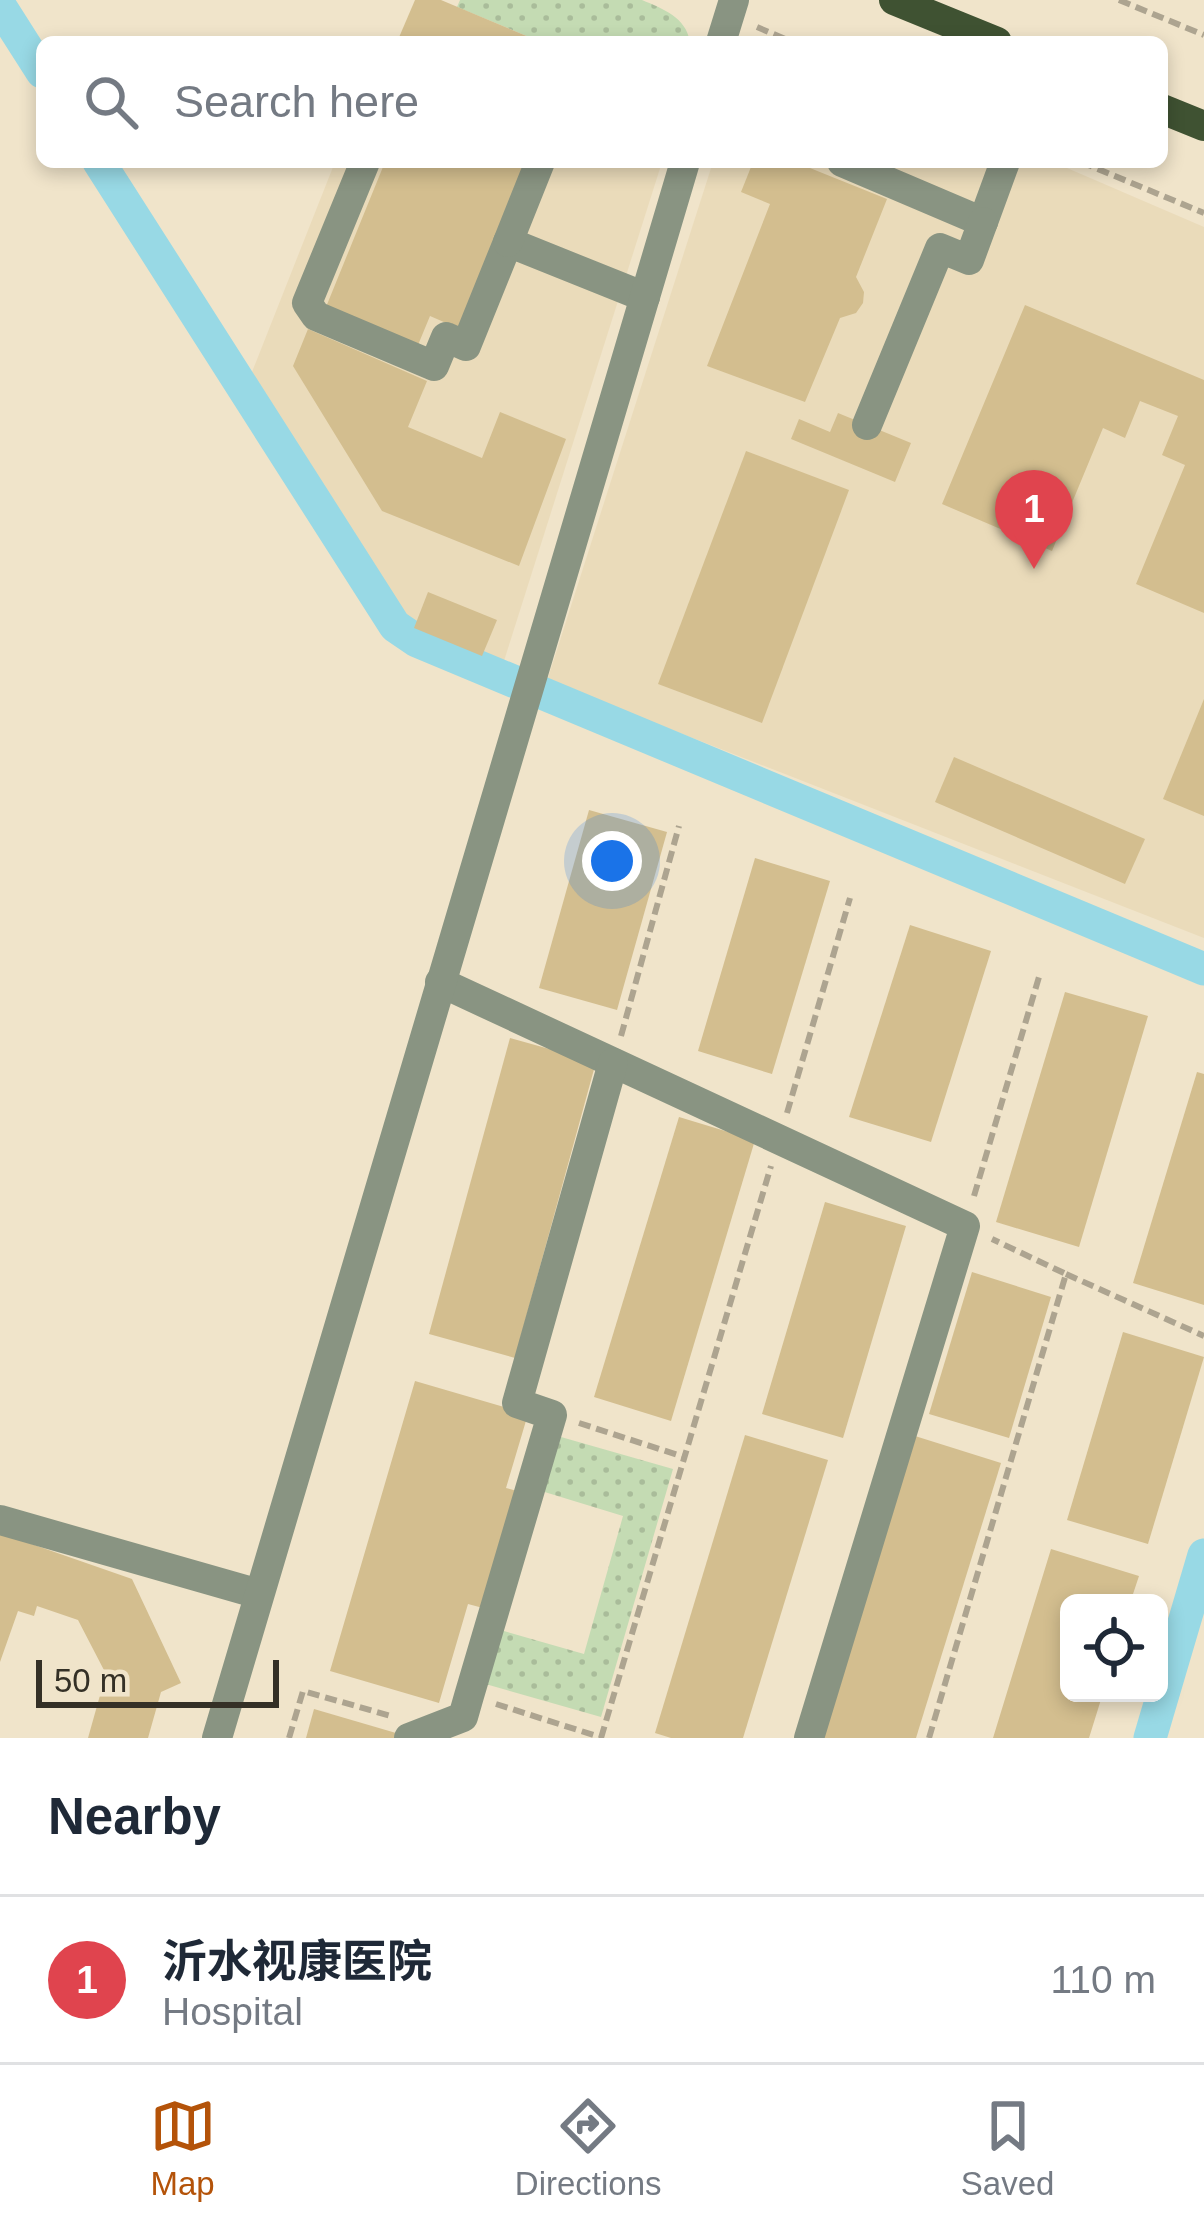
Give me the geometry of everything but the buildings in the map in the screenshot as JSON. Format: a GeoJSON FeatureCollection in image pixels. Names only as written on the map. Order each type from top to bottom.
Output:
{"type":"FeatureCollection","features":[{"type":"Feature","properties":{"kind":"main road"},"geometry":{"type":"LineString","coordinates":[[894,0],[982,36]]}},
{"type":"Feature","properties":{"kind":"main road"},"geometry":{"type":"LineString","coordinates":[[1168,111],[1204,126]]}},
{"type":"Feature","properties":{"kind":"street"},"geometry":{"type":"LineString","coordinates":[[724,36],[734,0]]}},
{"type":"Feature","properties":{"kind":"street"},"geometry":{"type":"LineString","coordinates":[[362,168],[309,297],[311,314],[434,366],[446,337],[466,346],[538,168]]}},
{"type":"Feature","properties":{"kind":"street"},"geometry":{"type":"LineString","coordinates":[[217,1738],[683,168]]}},
{"type":"Feature","properties":{"kind":"street"},"geometry":{"type":"LineString","coordinates":[[856,168],[983,222]]}},
{"type":"Feature","properties":{"kind":"street"},"geometry":{"type":"LineString","coordinates":[[867,425],[940,248],[968,260],[1003,168]]}},
{"type":"Feature","properties":{"kind":"street"},"geometry":{"type":"LineString","coordinates":[[508,242],[645,297]]}},
{"type":"Feature","properties":{"kind":"street"},"geometry":{"type":"LineString","coordinates":[[440,982],[964,1226],[809,1738]]}},
{"type":"Feature","properties":{"kind":"street"},"geometry":{"type":"LineString","coordinates":[[409,1737],[463,1717],[552,1415],[517,1403],[613,1063]]}},
{"type":"Feature","properties":{"kind":"street"},"geometry":{"type":"LineString","coordinates":[[0,1520],[259,1594]]}},
{"type":"Feature","properties":{"kind":"path"},"geometry":{"type":"LineString","coordinates":[[1119,0],[1204,35]]}},
{"type":"Feature","properties":{"kind":"path"},"geometry":{"type":"LineString","coordinates":[[1095,168],[1204,213]]}},
{"type":"Feature","properties":{"kind":"path"},"geometry":{"type":"LineString","coordinates":[[613,1063],[679,826]]}},
{"type":"Feature","properties":{"kind":"path"},"geometry":{"type":"LineString","coordinates":[[469,1696],[602,1738],[850,898]]}},
{"type":"Feature","properties":{"kind":"path"},"geometry":{"type":"LineString","coordinates":[[1040,977],[964,1226],[1204,1336]]}},
{"type":"Feature","properties":{"kind":"path"},"geometry":{"type":"LineString","coordinates":[[929,1738],[1066,1274]]}},
{"type":"Feature","properties":{"kind":"path"},"geometry":{"type":"LineString","coordinates":[[552,1415],[684,1457]]}},
{"type":"Feature","properties":{"kind":"path"},"geometry":{"type":"LineString","coordinates":[[290,1738],[303,1691],[403,1719],[409,1737]]}},
{"type":"Feature","properties":{"kind":"shaded area"},"geometry":{"type":"Polygon","coordinates":[[[333,168],[660,168],[503,664],[408,625],[250,377],[333,168]]]}},
{"type":"Feature","properties":{"kind":"shaded area"},"geometry":{"type":"Polygon","coordinates":[[[711,168],[1067,168],[1204,227],[1204,938],[547,681],[711,168]]]}},
{"type":"Feature","properties":{"kind":"green space"},"geometry":{"type":"Polygon","coordinates":[[[460,0],[642,0],[679,20],[689,36],[527,36],[457,7],[460,0]]]}},
{"type":"Feature","properties":{"kind":"green space"},"geometry":{"type":"Polygon","coordinates":[[[554,1435],[673,1469],[601,1717],[482,1683],[497,1629],[584,1654],[623,1516],[538,1490],[554,1435]]]}},
{"type":"Feature","properties":{"kind":"waterway"},"geometry":{"type":"LineString","coordinates":[[0,6],[36,63]]}},
{"type":"Feature","properties":{"kind":"waterway"},"geometry":{"type":"LineString","coordinates":[[103,168],[395,626],[417,641],[1204,969]]}},
{"type":"Feature","properties":{"kind":"waterway"},"geometry":{"type":"LineString","coordinates":[[1150,1738],[1204,1555]]}},
{"type":"Feature","properties":{"kind":"place","name":"沂水视康医院"},"geometry":{"type":"Point","coordinates":[1034,569]}}]}
